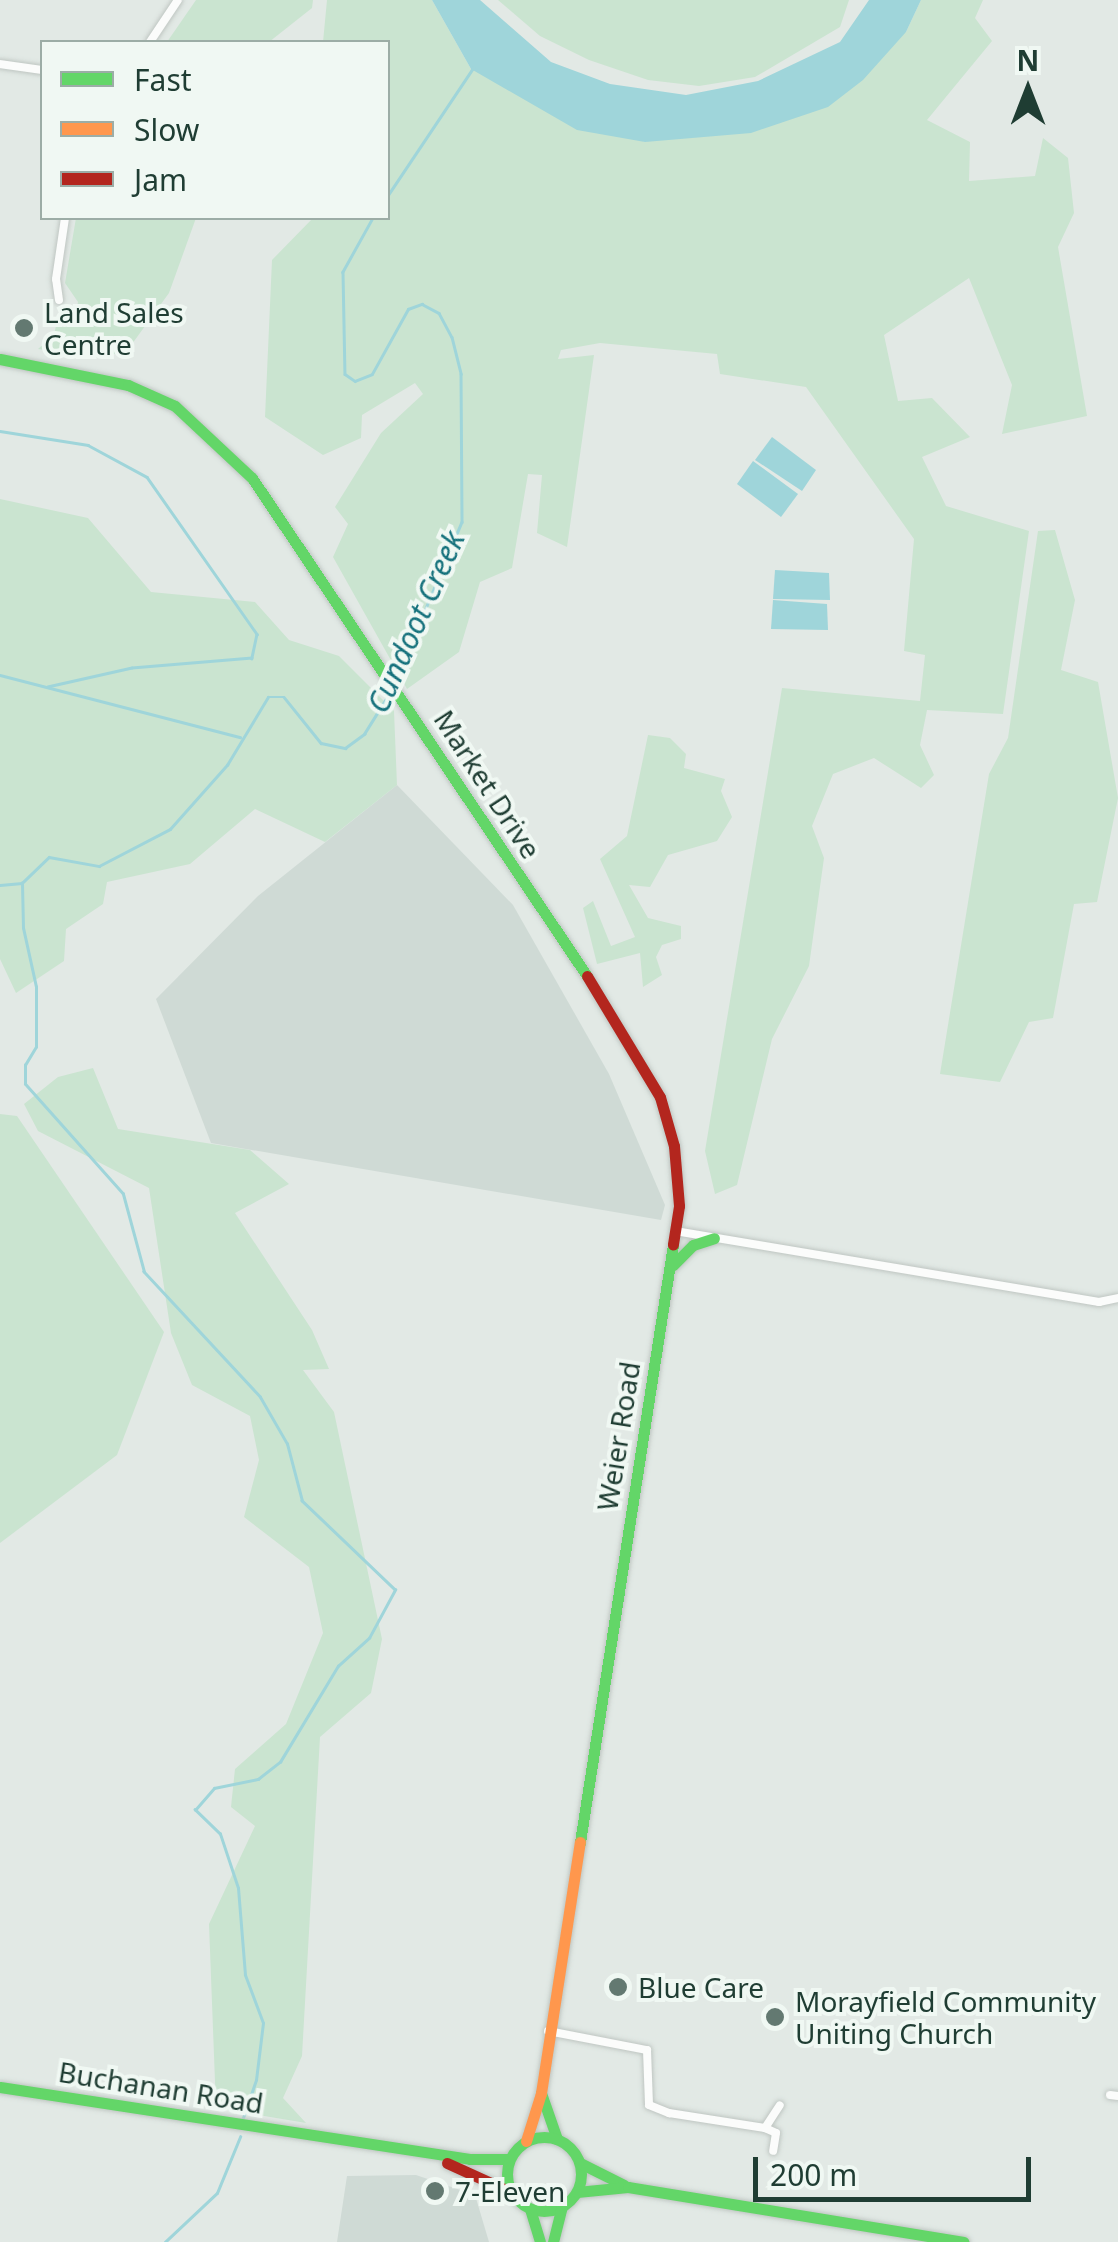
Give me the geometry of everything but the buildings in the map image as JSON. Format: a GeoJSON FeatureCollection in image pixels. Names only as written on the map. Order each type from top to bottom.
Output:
{"type":"FeatureCollection","features":[{"type":"Feature","properties":{"kind":"street"},"geometry":{"type":"LineString","coordinates":[[151,40],[178,0]]}},
{"type":"Feature","properties":{"kind":"street"},"geometry":{"type":"LineString","coordinates":[[0,64],[40,70]]}},
{"type":"Feature","properties":{"kind":"street"},"geometry":{"type":"LineString","coordinates":[[59,300],[56,279],[65,220]]}},
{"type":"Feature","properties":{"kind":"street","name":"Market Drive"},"geometry":{"type":"LineString","coordinates":[[0,359],[128,385],[175,406],[252,478],[634,1046],[660,1097],[678,1176],[676,1231]]}},
{"type":"Feature","properties":{"kind":"street"},"geometry":{"type":"LineString","coordinates":[[676,1231],[1099,1302],[1118,1298]]}},
{"type":"Feature","properties":{"kind":"street","name":"Weier Road"},"geometry":{"type":"LineString","coordinates":[[526,2141],[541,2093],[676,1231]]}},
{"type":"Feature","properties":{"kind":"street"},"geometry":{"type":"LineString","coordinates":[[670,1270],[688,1249],[714,1238]]}},
{"type":"Feature","properties":{"kind":"street"},"geometry":{"type":"LineString","coordinates":[[548,2031],[647,2050],[649,2105],[766,2128],[776,2133],[773,2151]]}},
{"type":"Feature","properties":{"kind":"street","name":"Buchanan Road"},"geometry":{"type":"LineString","coordinates":[[0,2086],[455,2164],[511,2192]]}},
{"type":"Feature","properties":{"kind":"street","name":"Weier Road"},"geometry":{"type":"LineString","coordinates":[[541,2093],[557,2139]]}},
{"type":"Feature","properties":{"kind":"street"},"geometry":{"type":"LineString","coordinates":[[766,2128],[780,2105]]}},
{"type":"Feature","properties":{"kind":"street","name":"Buchanan Road"},"geometry":{"type":"LineString","coordinates":[[314,2137],[509,2159]]}},
{"type":"Feature","properties":{"kind":"street"},"geometry":{"type":"LineString","coordinates":[[540,2242],[530,2209],[511,2192],[509,2159],[526,2141],[557,2139],[580,2163],[628,2187]]}},
{"type":"Feature","properties":{"kind":"street"},"geometry":{"type":"LineString","coordinates":[[554,2242],[562,2207],[577,2192],[580,2163]]}},
{"type":"Feature","properties":{"kind":"street"},"geometry":{"type":"LineString","coordinates":[[577,2192],[628,2187],[964,2242]]}},
{"type":"Feature","properties":{"kind":"street"},"geometry":{"type":"LineString","coordinates":[[530,2209],[562,2207]]}},
{"type":"Feature","properties":{"kind":"shaded area"},"geometry":{"type":"Polygon","coordinates":[[[397,785],[513,905],[609,1074],[665,1205],[661,1220],[211,1143],[156,999],[258,896],[397,785]]]}},
{"type":"Feature","properties":{"kind":"shaded area"},"geometry":{"type":"Polygon","coordinates":[[[416,2175],[475,2195],[489,2242],[337,2242],[347,2176],[416,2175]]]}},
{"type":"Feature","properties":{"kind":"green space"},"geometry":{"type":"Polygon","coordinates":[[[196,0],[313,0],[312,8],[272,40],[168,40],[196,0]]]}},
{"type":"Feature","properties":{"kind":"green space"},"geometry":{"type":"Polygon","coordinates":[[[327,0],[432,0],[471,69],[645,142],[906,32],[921,0],[983,0],[975,18],[992,41],[927,120],[970,142],[969,181],[1035,176],[1043,138],[1068,158],[1074,213],[1058,247],[1087,416],[1002,434],[1012,385],[969,278],[884,335],[898,401],[932,398],[970,437],[922,457],[946,506],[1029,531],[1003,714],[927,710],[920,745],[934,775],[921,788],[874,758],[833,774],[812,826],[824,858],[809,966],[772,1039],[737,1185],[715,1194],[705,1151],[782,688],[920,701],[925,655],[904,651],[914,539],[806,387],[720,374],[717,354],[600,343],[561,350],[558,359],[594,355],[567,547],[537,533],[542,475],[528,474],[512,568],[480,582],[459,652],[407,689],[333,557],[348,524],[335,507],[381,433],[423,394],[415,383],[362,415],[361,438],[323,455],[265,417],[272,260],[311,220],[390,220],[390,40],[323,40],[327,0]]]}},
{"type":"Feature","properties":{"kind":"green space"},"geometry":{"type":"Polygon","coordinates":[[[498,0],[849,0],[840,27],[755,77],[699,86],[648,80],[589,60],[540,36],[498,0]]]}},
{"type":"Feature","properties":{"kind":"green space"},"geometry":{"type":"Polygon","coordinates":[[[76,220],[195,220],[169,293],[132,344],[105,359],[38,349],[54,335],[57,321],[76,311],[78,302],[65,283],[76,220]]]}},
{"type":"Feature","properties":{"kind":"green space"},"geometry":{"type":"Polygon","coordinates":[[[0,499],[88,518],[151,592],[255,602],[289,640],[339,656],[394,711],[397,785],[325,842],[255,809],[190,864],[107,882],[103,904],[66,929],[64,961],[16,993],[0,959],[0,499]]]}},
{"type":"Feature","properties":{"kind":"green space"},"geometry":{"type":"Polygon","coordinates":[[[1055,530],[1075,600],[1061,670],[1098,682],[1118,798],[1097,902],[1074,904],[1053,1018],[1029,1022],[1000,1082],[940,1074],[989,774],[1008,738],[1038,531],[1055,530]]]}},
{"type":"Feature","properties":{"kind":"green space"},"geometry":{"type":"Polygon","coordinates":[[[648,735],[670,738],[686,754],[684,768],[725,779],[721,791],[732,817],[717,841],[668,855],[650,887],[629,885],[648,918],[681,926],[681,939],[662,945],[656,957],[662,975],[643,987],[640,953],[597,964],[583,908],[593,901],[611,946],[635,937],[600,859],[627,836],[648,735]]]}},
{"type":"Feature","properties":{"kind":"green space"},"geometry":{"type":"Polygon","coordinates":[[[93,1068],[118,1129],[250,1150],[289,1184],[235,1213],[312,1330],[329,1369],[303,1370],[334,1412],[382,1639],[371,1693],[320,1737],[302,2056],[283,2098],[306,2123],[216,2108],[209,1924],[255,1826],[231,1807],[235,1769],[286,1724],[323,1633],[309,1567],[244,1517],[259,1460],[250,1416],[192,1385],[171,1333],[149,1188],[38,1131],[24,1104],[58,1077],[93,1068]]]}},
{"type":"Feature","properties":{"kind":"green space"},"geometry":{"type":"Polygon","coordinates":[[[0,1114],[17,1116],[164,1332],[117,1455],[0,1543],[0,1114]]]}},
{"type":"Feature","properties":{"kind":"water"},"geometry":{"type":"Polygon","coordinates":[[[432,0],[480,0],[551,62],[610,84],[686,95],[758,81],[840,42],[869,0],[921,0],[906,32],[863,80],[828,107],[751,133],[645,142],[577,130],[471,69],[432,0]]]}},
{"type":"Feature","properties":{"kind":"water"},"geometry":{"type":"Polygon","coordinates":[[[772,437],[816,470],[802,491],[755,460],[772,437]]]}},
{"type":"Feature","properties":{"kind":"water"},"geometry":{"type":"Polygon","coordinates":[[[753,461],[798,494],[781,517],[737,484],[753,461]]]}},
{"type":"Feature","properties":{"kind":"water"},"geometry":{"type":"Polygon","coordinates":[[[775,570],[829,573],[830,600],[773,599],[775,570]]]}},
{"type":"Feature","properties":{"kind":"water"},"geometry":{"type":"Polygon","coordinates":[[[773,600],[827,604],[828,630],[771,629],[773,600]]]}},
{"type":"Feature","properties":{"kind":"waterway","name":"Cundoot Creek"},"geometry":{"type":"LineString","coordinates":[[390,192],[473,68]]}},
{"type":"Feature","properties":{"kind":"waterway","name":"Cundoot Creek"},"geometry":{"type":"LineString","coordinates":[[372,220],[343,272],[345,374],[355,381],[372,374],[408,309],[422,304],[439,313],[452,337],[461,374],[462,522],[395,683]]}},
{"type":"Feature","properties":{"kind":"waterway"},"geometry":{"type":"LineString","coordinates":[[0,431],[88,445],[147,477],[257,634],[252,658],[132,668],[48,687]]}},
{"type":"Feature","properties":{"kind":"waterway"},"geometry":{"type":"LineString","coordinates":[[0,675],[240,737]]}},
{"type":"Feature","properties":{"kind":"waterway","name":"Cundoot Creek"},"geometry":{"type":"LineString","coordinates":[[243,2118],[256,2080],[263,2023],[245,1975],[238,1888],[220,1834],[195,1810],[214,1788],[258,1779],[280,1762],[338,1666],[369,1638],[395,1590],[302,1501],[287,1444],[260,1397],[144,1272],[123,1194],[25,1084],[25,1065],[36,1047],[36,987],[23,928],[22,883],[49,857],[99,866],[170,829],[227,765],[268,697],[284,697],[321,743],[345,748],[364,734],[389,694]]}},
{"type":"Feature","properties":{"kind":"waterway"},"geometry":{"type":"LineString","coordinates":[[0,885],[22,883]]}},
{"type":"Feature","properties":{"kind":"waterway","name":"Cundoot Creek"},"geometry":{"type":"LineString","coordinates":[[165,2242],[217,2193],[240,2137]]}},
{"type":"Feature","properties":{"kind":"traffic: fast"},"geometry":{"type":"LineString","coordinates":[[0,359],[128,385],[175,406],[252,478],[587,976]]}},
{"type":"Feature","properties":{"kind":"traffic: fast"},"geometry":{"type":"LineString","coordinates":[[673,1265],[693,1245],[714,1238]]}},
{"type":"Feature","properties":{"kind":"traffic: fast"},"geometry":{"type":"LineString","coordinates":[[580,1842],[673,1245]]}},
{"type":"Feature","properties":{"kind":"traffic: fast"},"geometry":{"type":"LineString","coordinates":[[0,2087],[470,2159],[509,2159]]}},
{"type":"Feature","properties":{"kind":"traffic: fast"},"geometry":{"type":"LineString","coordinates":[[541,2093],[557,2139]]}},
{"type":"Feature","properties":{"kind":"traffic: fast"},"geometry":{"type":"LineString","coordinates":[[544,2137],[558,2139],[570,2148],[579,2160],[581,2174],[579,2188],[570,2200],[558,2209],[544,2211],[530,2209],[518,2200],[509,2188],[507,2174],[509,2160],[518,2148],[530,2139],[544,2137]]}},
{"type":"Feature","properties":{"kind":"traffic: fast"},"geometry":{"type":"LineString","coordinates":[[580,2163],[624,2185]]}},
{"type":"Feature","properties":{"kind":"traffic: fast"},"geometry":{"type":"LineString","coordinates":[[577,2192],[628,2187],[964,2242]]}},
{"type":"Feature","properties":{"kind":"traffic: fast"},"geometry":{"type":"LineString","coordinates":[[553,2242],[562,2207]]}},
{"type":"Feature","properties":{"kind":"traffic: fast"},"geometry":{"type":"LineString","coordinates":[[530,2209],[540,2242]]}},
{"type":"Feature","properties":{"kind":"traffic: slow"},"geometry":{"type":"LineString","coordinates":[[526,2141],[541,2093],[580,1842]]}},
{"type":"Feature","properties":{"kind":"traffic: jam"},"geometry":{"type":"LineString","coordinates":[[587,976],[660,1097],[674,1146],[679,1206],[673,1245]]}},
{"type":"Feature","properties":{"kind":"traffic: jam"},"geometry":{"type":"LineString","coordinates":[[447,2163],[511,2192]]}},
{"type":"Feature","properties":{"kind":"place","name":"Land Sales Centre"},"geometry":{"type":"Point","coordinates":[24,328]}},
{"type":"Feature","properties":{"kind":"place","name":"Blue Care"},"geometry":{"type":"Point","coordinates":[618,1987]}},
{"type":"Feature","properties":{"kind":"place","name":"Morayfield Community Uniting Church"},"geometry":{"type":"Point","coordinates":[775,2017]}},
{"type":"Feature","properties":{"kind":"place","name":"7-Eleven"},"geometry":{"type":"Point","coordinates":[435,2191]}}]}
